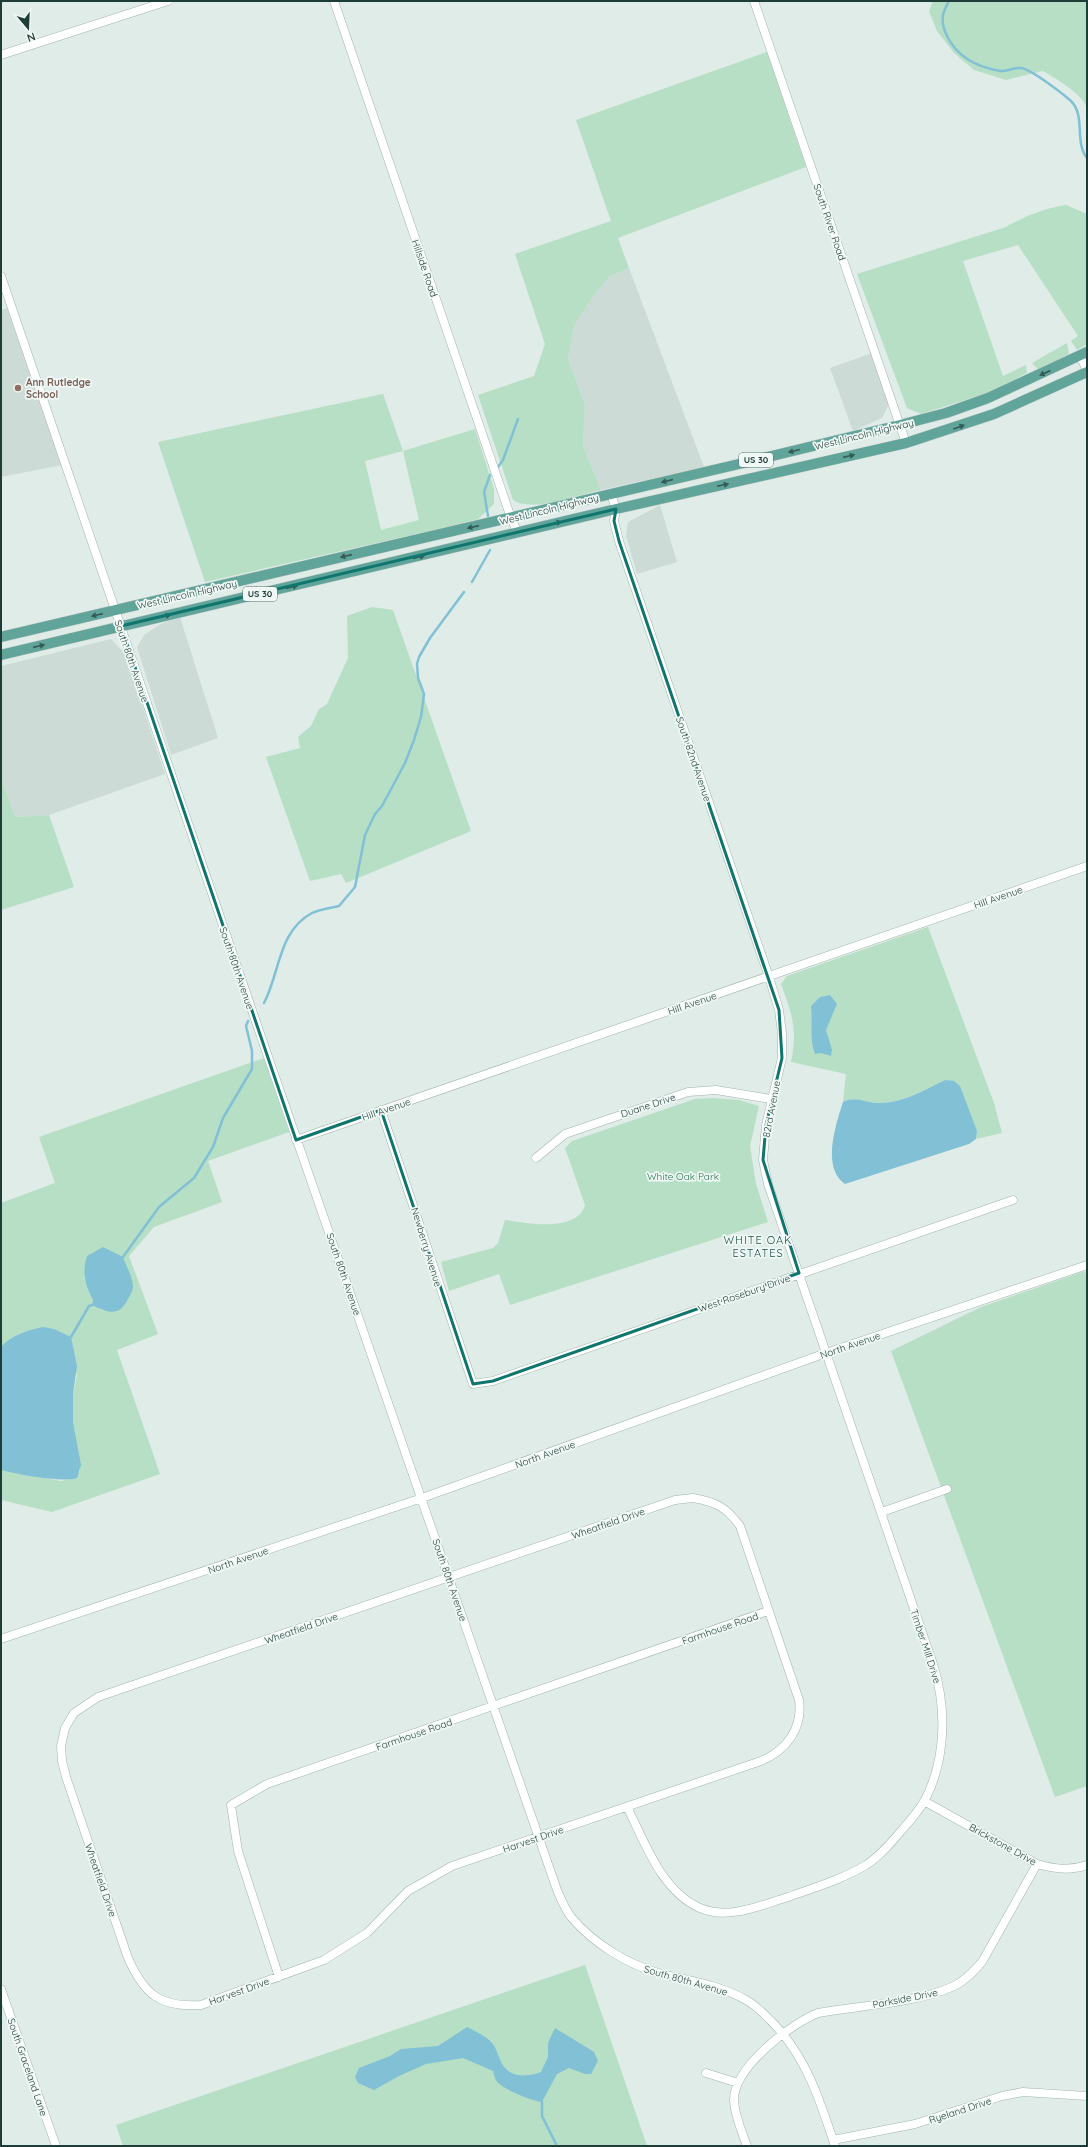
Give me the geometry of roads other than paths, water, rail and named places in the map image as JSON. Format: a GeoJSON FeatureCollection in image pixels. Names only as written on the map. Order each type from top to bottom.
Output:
{"type":"FeatureCollection","features":[{"type":"Feature","properties":{"kind":"main road","name":"West Lincoln Highway"},"geometry":{"type":"LineString","coordinates":[[1,637],[511,518],[946,413],[988,398],[1083,354]]}},
{"type":"Feature","properties":{"kind":"main road","name":"West Lincoln Highway"},"geometry":{"type":"LineString","coordinates":[[1,655],[616,509],[906,443],[994,414],[1087,371]]}},
{"type":"Feature","properties":{"kind":"street"},"geometry":{"type":"LineString","coordinates":[[1,55],[168,1]]}},
{"type":"Feature","properties":{"kind":"street","name":"Hillside Road"},"geometry":{"type":"LineString","coordinates":[[334,1],[511,518],[518,533]]}},
{"type":"Feature","properties":{"kind":"street","name":"South River Road"},"geometry":{"type":"LineString","coordinates":[[754,1],[906,443]]}},
{"type":"Feature","properties":{"kind":"street","name":"South 80th Avenue"},"geometry":{"type":"LineString","coordinates":[[1,276],[296,1140],[422,1498],[557,1890],[571,1916],[611,1952],[636,1966],[717,1988],[747,2000],[784,2035],[798,2053],[810,2075],[834,2143]]}},
{"type":"Feature","properties":{"kind":"street"},"geometry":{"type":"LineString","coordinates":[[1083,354],[1087,371]]}},
{"type":"Feature","properties":{"kind":"street","name":"South 82nd Avenue"},"geometry":{"type":"LineString","coordinates":[[611,494],[616,509],[614,521],[619,541],[769,977]]}},
{"type":"Feature","properties":{"kind":"street","name":"Hill Avenue"},"geometry":{"type":"LineString","coordinates":[[296,1140],[1087,866]]}},
{"type":"Feature","properties":{"kind":"street","name":"82rd Avenue"},"geometry":{"type":"LineString","coordinates":[[769,977],[779,1010],[782,1033],[782,1058],[766,1125],[763,1160],[768,1184],[826,1352]]}},
{"type":"Feature","properties":{"kind":"street","name":"Duane Drive"},"geometry":{"type":"LineString","coordinates":[[536,1158],[565,1134],[688,1092],[716,1090],[771,1099]]}},
{"type":"Feature","properties":{"kind":"street","name":"Newberry Avenue"},"geometry":{"type":"LineString","coordinates":[[381,1110],[473,1384]]}},
{"type":"Feature","properties":{"kind":"street","name":"West Rosebury Drive"},"geometry":{"type":"LineString","coordinates":[[473,1384],[494,1381],[799,1273],[1013,1200]]}},
{"type":"Feature","properties":{"kind":"street","name":"North Avenue"},"geometry":{"type":"LineString","coordinates":[[1,1639],[422,1498],[826,1352],[1087,1265]]}},
{"type":"Feature","properties":{"kind":"street","name":"Timber Mill Drive"},"geometry":{"type":"LineString","coordinates":[[627,1807],[661,1874],[678,1893],[700,1908],[718,1912],[744,1911],[839,1880],[868,1864],[890,1844],[924,1801],[934,1777],[940,1754],[942,1727],[940,1689],[934,1664],[826,1352]]}},
{"type":"Feature","properties":{"kind":"street"},"geometry":{"type":"LineString","coordinates":[[882,1512],[946,1489]]}},
{"type":"Feature","properties":{"kind":"street","name":"Wheatfield Drive"},"geometry":{"type":"LineString","coordinates":[[163,2001],[148,1991],[137,1978],[128,1958],[66,1777],[61,1746],[65,1728],[74,1713],[98,1697],[675,1500],[693,1498],[712,1501],[731,1513],[740,1526],[768,1611]]}},
{"type":"Feature","properties":{"kind":"street","name":"Farmhouse Road"},"geometry":{"type":"LineString","coordinates":[[279,1976],[238,1851],[231,1805],[267,1784],[768,1611]]}},
{"type":"Feature","properties":{"kind":"street","name":"Harvest Drive"},"geometry":{"type":"LineString","coordinates":[[163,2001],[183,2006],[201,2005],[324,1960],[367,1933],[408,1891],[452,1866],[761,1762],[776,1754],[788,1743],[797,1726],[800,1712],[799,1700],[768,1611]]}},
{"type":"Feature","properties":{"kind":"street","name":"Brickstone Drive"},"geometry":{"type":"LineString","coordinates":[[924,1801],[1037,1864],[1054,1869],[1068,1870],[1087,1865]]}},
{"type":"Feature","properties":{"kind":"street","name":"Parkside Drive"},"geometry":{"type":"LineString","coordinates":[[738,2083],[750,2064],[806,2018],[818,2013],[918,1997],[956,1986],[970,1976],[982,1962],[1037,1864]]}},
{"type":"Feature","properties":{"kind":"street","name":"South Graceland Lane"},"geometry":{"type":"LineString","coordinates":[[1,1988],[56,2146]]}},
{"type":"Feature","properties":{"kind":"street"},"geometry":{"type":"LineString","coordinates":[[706,2073],[738,2083],[734,2100],[738,2122],[747,2146]]}},
{"type":"Feature","properties":{"kind":"street","name":"Ryeland Drive"},"geometry":{"type":"LineString","coordinates":[[834,2143],[915,2124],[1002,2096],[1023,2092],[1087,2096]]}},
{"type":"Feature","properties":{"kind":"water"},"geometry":{"type":"Polygon","coordinates":[[[830,995],[837,1004],[826,1030],[832,1050],[831,1056],[821,1053],[815,1054],[812,1036],[811,1006],[820,997],[830,995]]]}},
{"type":"Feature","properties":{"kind":"water"},"geometry":{"type":"Polygon","coordinates":[[[945,1080],[954,1081],[960,1086],[977,1131],[976,1139],[969,1144],[845,1184],[838,1177],[834,1168],[832,1145],[843,1102],[852,1099],[876,1103],[890,1102],[914,1095],[945,1080]]]}},
{"type":"Feature","properties":{"kind":"water"},"geometry":{"type":"Polygon","coordinates":[[[103,1247],[123,1257],[133,1283],[132,1292],[125,1305],[121,1309],[113,1312],[103,1310],[92,1305],[93,1300],[85,1279],[85,1262],[87,1256],[103,1247]]]}},
{"type":"Feature","properties":{"kind":"water"},"geometry":{"type":"Polygon","coordinates":[[[43,1327],[54,1329],[71,1337],[77,1366],[73,1394],[73,1422],[81,1465],[77,1478],[51,1479],[1,1470],[1,1347],[15,1336],[26,1331],[43,1327]]]}},
{"type":"Feature","properties":{"kind":"water"},"geometry":{"type":"Polygon","coordinates":[[[467,2027],[481,2034],[493,2044],[506,2069],[513,2074],[528,2075],[541,2072],[548,2057],[548,2043],[555,2028],[594,2052],[598,2061],[591,2074],[585,2074],[569,2068],[557,2074],[542,2102],[525,2097],[507,2089],[497,2082],[493,2071],[463,2058],[426,2064],[399,2076],[374,2090],[358,2083],[355,2077],[359,2068],[390,2056],[401,2049],[438,2046],[467,2027]]]}},
{"type":"Feature","properties":{"kind":"waterway"},"geometry":{"type":"LineString","coordinates":[[949,1],[943,13],[943,23],[947,36],[956,50],[969,60],[983,67],[1000,71],[1018,68],[1026,69],[1047,82],[1071,101],[1078,114],[1081,144],[1083,152],[1087,158]]}},
{"type":"Feature","properties":{"kind":"waterway"},"geometry":{"type":"LineString","coordinates":[[498,467],[503,460],[518,419]]}},
{"type":"Feature","properties":{"kind":"waterway"},"geometry":{"type":"LineString","coordinates":[[488,516],[484,492],[490,475]]}},
{"type":"Feature","properties":{"kind":"waterway"},"geometry":{"type":"LineString","coordinates":[[472,582],[490,550]]}},
{"type":"Feature","properties":{"kind":"waterway"},"geometry":{"type":"LineString","coordinates":[[264,1003],[281,954],[292,930],[312,913],[339,906],[355,887],[365,835],[375,814],[382,806],[405,763],[421,717],[424,694],[418,678],[417,664],[419,657],[430,638],[464,592]]}},
{"type":"Feature","properties":{"kind":"waterway"},"geometry":{"type":"LineString","coordinates":[[123,1257],[159,1207],[194,1178],[213,1147],[223,1118],[252,1069],[252,1051],[246,1026],[248,1021]]}},
{"type":"Feature","properties":{"kind":"waterway"},"geometry":{"type":"LineString","coordinates":[[71,1337],[89,1306],[92,1305]]}},
{"type":"Feature","properties":{"kind":"waterway"},"geometry":{"type":"LineString","coordinates":[[542,2102],[542,2116],[557,2146]]}},
{"type":"Feature","properties":{"kind":"place","name":"Ann Rutledge School"},"geometry":{"type":"Point","coordinates":[18,388]}},
{"type":"Feature","properties":{"kind":"district","name":"WHITE OAK ESTATES"},"geometry":{"type":"Point","coordinates":[758,1246]}},
{"type":"Feature","properties":{"kind":"park label","name":"White Oak Park"},"geometry":{"type":"Point","coordinates":[683,1176]}}]}
